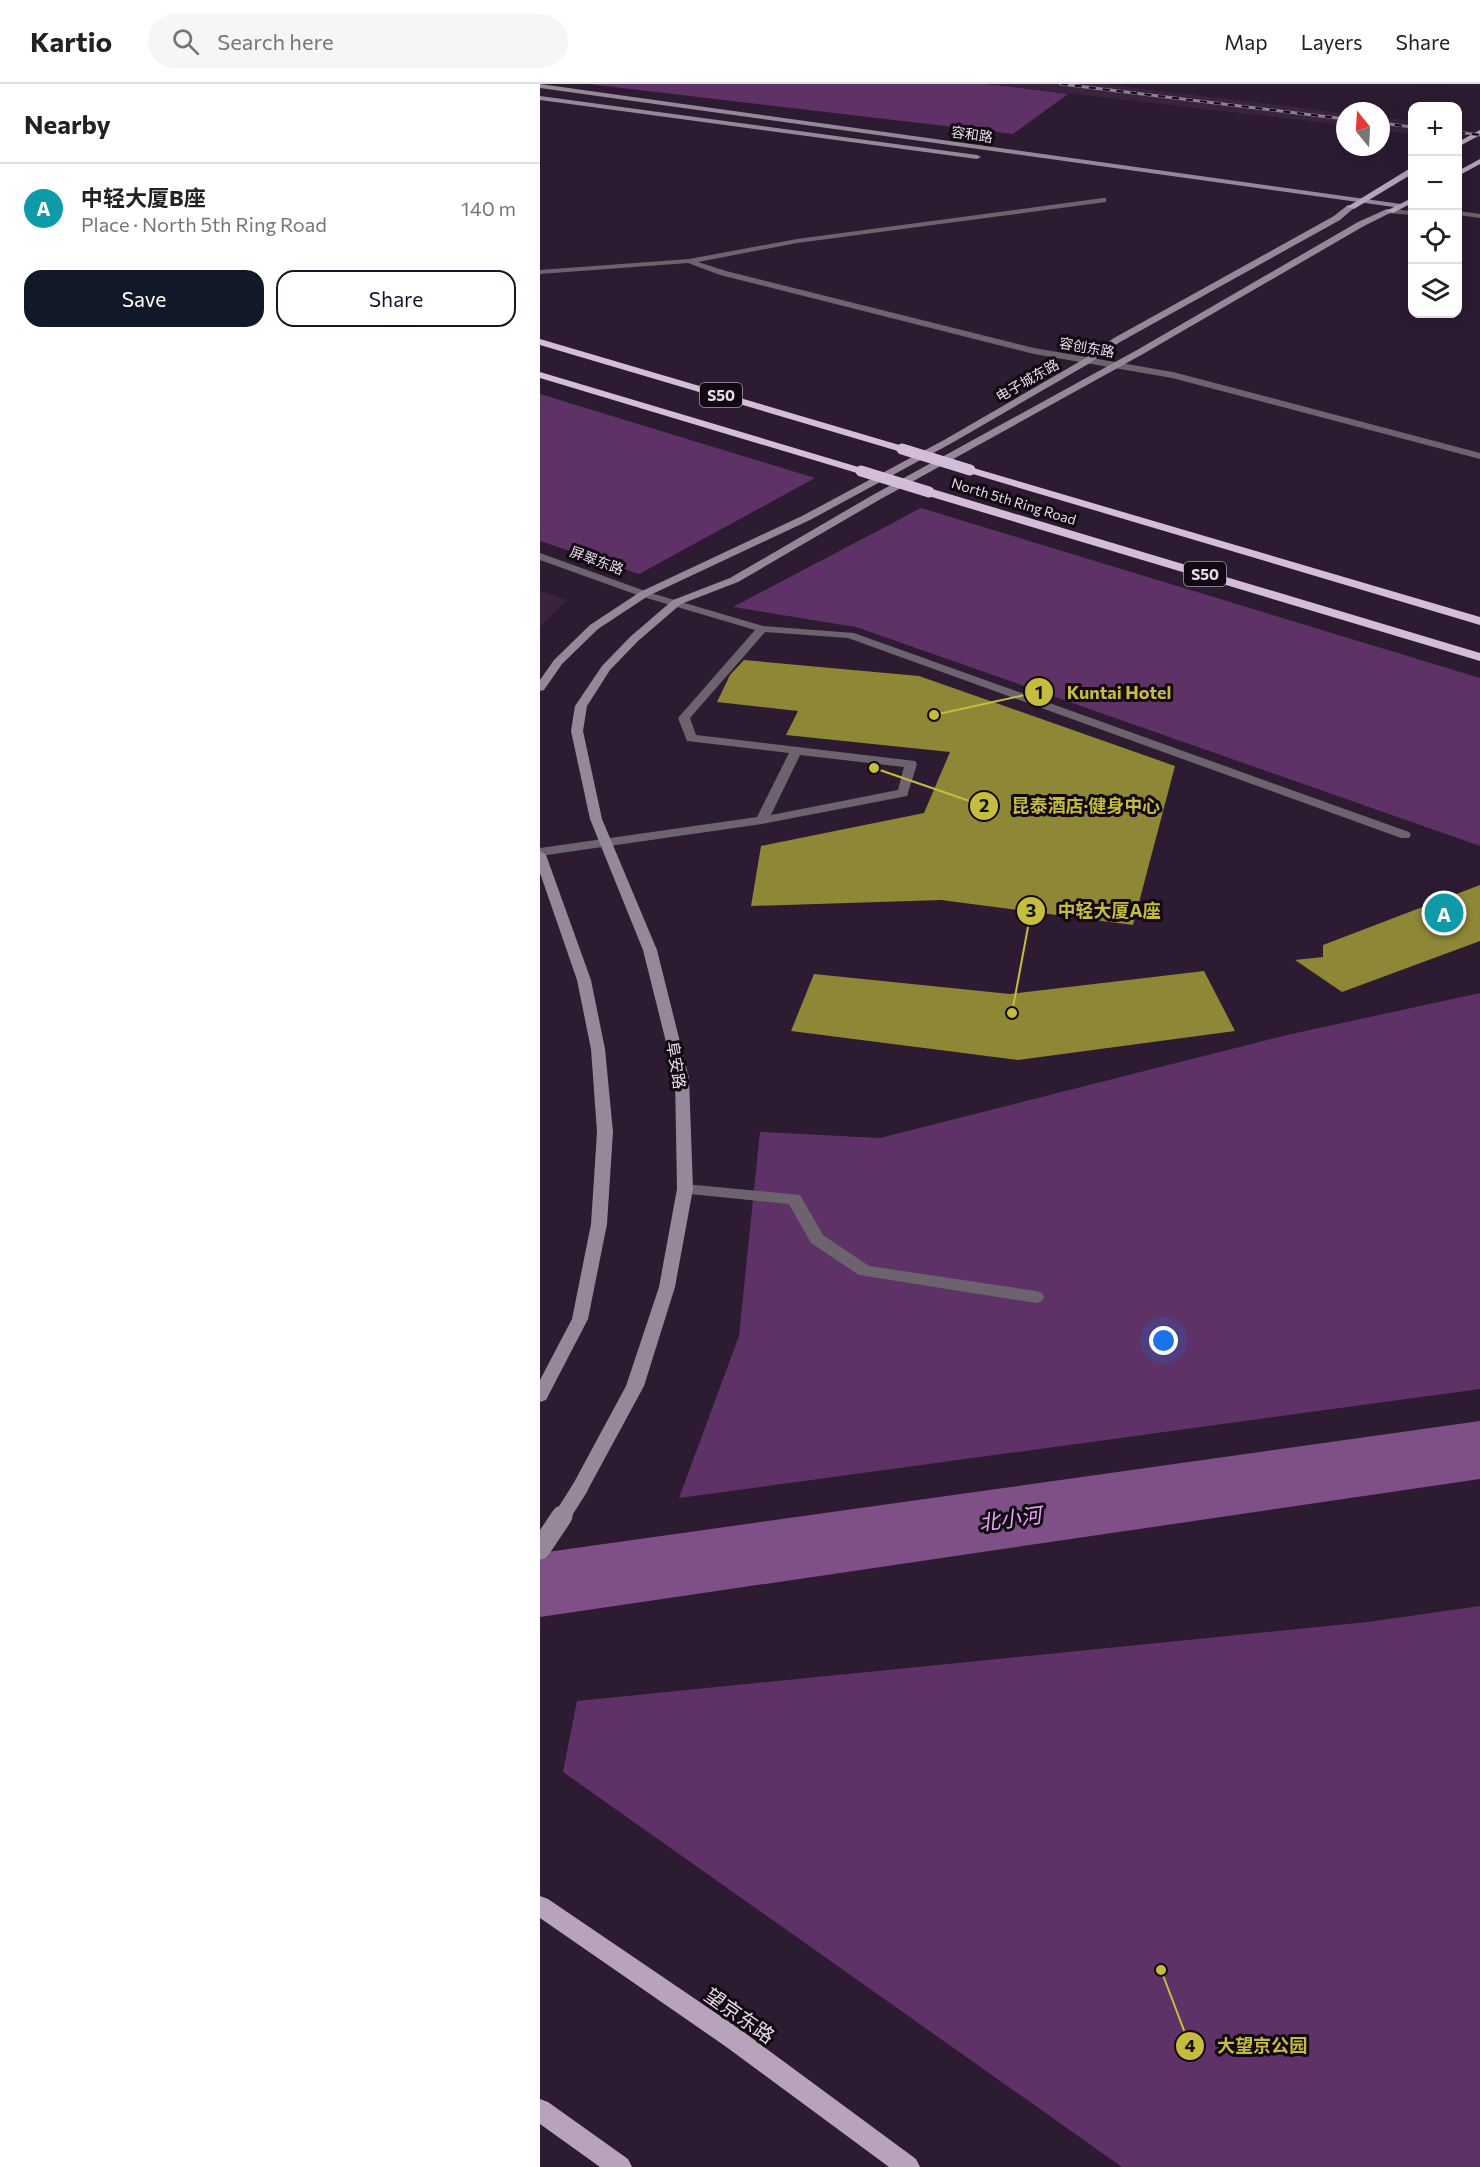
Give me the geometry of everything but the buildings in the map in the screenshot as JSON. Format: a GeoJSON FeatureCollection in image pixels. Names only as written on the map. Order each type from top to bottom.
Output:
{"type":"FeatureCollection","features":[{"type":"Feature","properties":{"kind":"highway","name":"North 5th Ring Road"},"geometry":{"type":"LineString","coordinates":[[540,342],[1480,621]]}},
{"type":"Feature","properties":{"kind":"highway","name":"North 5th Ring Road"},"geometry":{"type":"LineString","coordinates":[[540,375],[1480,657]]}},
{"type":"Feature","properties":{"kind":"main road","name":"容和路"},"geometry":{"type":"LineString","coordinates":[[540,86],[1401,206]]}},
{"type":"Feature","properties":{"kind":"main road","name":"容和路"},"geometry":{"type":"LineString","coordinates":[[540,98],[991,159]]}},
{"type":"Feature","properties":{"kind":"main road"},"geometry":{"type":"LineString","coordinates":[[1462,143],[1480,132]]}},
{"type":"Feature","properties":{"kind":"main road"},"geometry":{"type":"LineString","coordinates":[[1462,171],[1480,160]]}},
{"type":"Feature","properties":{"kind":"main road","name":"电子城东路"},"geometry":{"type":"LineString","coordinates":[[644,594],[806,518],[947,442],[1087,361],[1117,339],[1316,230],[1408,174]]}},
{"type":"Feature","properties":{"kind":"main road"},"geometry":{"type":"LineString","coordinates":[[1168,183],[1390,211]]}},
{"type":"Feature","properties":{"kind":"main road","name":"电子城东路"},"geometry":{"type":"LineString","coordinates":[[677,602],[734,580],[1361,224],[1408,202]]}},
{"type":"Feature","properties":{"kind":"main road"},"geometry":{"type":"LineString","coordinates":[[540,688],[558,662],[594,627],[644,594]]}},
{"type":"Feature","properties":{"kind":"main road","name":"阜安路"},"geometry":{"type":"LineString","coordinates":[[540,1549],[580,1488],[634,1386],[667,1287],[685,1189],[682,1077],[669,1020],[650,950],[597,819],[577,731],[581,706],[606,668],[634,639],[677,602]]}},
{"type":"Feature","properties":{"kind":"main road"},"geometry":{"type":"LineString","coordinates":[[540,854],[584,980],[598,1049],[605,1132],[599,1224],[580,1319],[540,1396]]}},
{"type":"Feature","properties":{"kind":"main road","name":"望京东路"},"geometry":{"type":"LineString","coordinates":[[540,1906],[733,2038],[908,2167]]}},
{"type":"Feature","properties":{"kind":"main road"},"geometry":{"type":"LineString","coordinates":[[540,2110],[620,2167]]}},
{"type":"Feature","properties":{"kind":"street"},"geometry":{"type":"LineString","coordinates":[[540,272],[690,261],[797,241],[1102,200]]}},
{"type":"Feature","properties":{"kind":"street"},"geometry":{"type":"LineString","coordinates":[[1401,206],[1408,207]]}},
{"type":"Feature","properties":{"kind":"street"},"geometry":{"type":"LineString","coordinates":[[1390,211],[1408,213]]}},
{"type":"Feature","properties":{"kind":"street"},"geometry":{"type":"LineString","coordinates":[[1462,214],[1480,216]]}},
{"type":"Feature","properties":{"kind":"street"},"geometry":{"type":"LineString","coordinates":[[1462,220],[1480,222]]}},
{"type":"Feature","properties":{"kind":"street","name":"容创东路"},"geometry":{"type":"LineString","coordinates":[[690,261],[757,282],[1034,351],[1173,375],[1480,456]]}},
{"type":"Feature","properties":{"kind":"street","name":"屏翠东路"},"geometry":{"type":"LineString","coordinates":[[540,556],[644,594],[762,629],[850,635],[1405,835]]}},
{"type":"Feature","properties":{"kind":"street"},"geometry":{"type":"LineString","coordinates":[[540,854],[762,820],[903,793],[911,764],[691,738],[684,718],[762,629]]}},
{"type":"Feature","properties":{"kind":"street"},"geometry":{"type":"LineString","coordinates":[[762,820],[796,751]]}},
{"type":"Feature","properties":{"kind":"street"},"geometry":{"type":"LineString","coordinates":[[685,1189],[794,1199],[817,1239],[865,1271],[1036,1297]]}},
{"type":"Feature","properties":{"kind":"shaded area"},"geometry":{"type":"Polygon","coordinates":[[[588,84],[987,84],[1068,94],[1013,134],[588,84]]]}},
{"type":"Feature","properties":{"kind":"shaded area"},"geometry":{"type":"Polygon","coordinates":[[[987,84],[1103,84],[1336,112],[1336,124],[987,84]]]}},
{"type":"Feature","properties":{"kind":"shaded area"},"geometry":{"type":"Polygon","coordinates":[[[1390,118],[1408,120],[1408,133],[1390,131],[1390,118]]]}},
{"type":"Feature","properties":{"kind":"shaded area"},"geometry":{"type":"Polygon","coordinates":[[[540,394],[815,478],[639,574],[540,541],[540,394]]]}},
{"type":"Feature","properties":{"kind":"shaded area"},"geometry":{"type":"Polygon","coordinates":[[[921,508],[1480,678],[1480,846],[856,627],[733,607],[921,508]]]}},
{"type":"Feature","properties":{"kind":"shaded area"},"geometry":{"type":"Polygon","coordinates":[[[540,591],[567,600],[540,627],[540,591]]]}},
{"type":"Feature","properties":{"kind":"shaded area"},"geometry":{"type":"Polygon","coordinates":[[[1480,993],[1480,1389],[679,1498],[739,1336],[760,1132],[880,1138],[1287,1035],[1480,993]]]}},
{"type":"Feature","properties":{"kind":"shaded area"},"geometry":{"type":"Polygon","coordinates":[[[1480,1606],[1480,2167],[1122,2167],[563,1772],[577,1701],[1368,1622],[1480,1606]]]}},
{"type":"Feature","properties":{"kind":"waterway","name":"北小河"},"geometry":{"type":"LineString","coordinates":[[540,1585],[1480,1450]]}},
{"type":"Feature","properties":{"kind":"railway"},"geometry":{"type":"LineString","coordinates":[[1061,84],[1336,118]]}},
{"type":"Feature","properties":{"kind":"railway"},"geometry":{"type":"LineString","coordinates":[[1390,124],[1408,126]]}},
{"type":"Feature","properties":{"kind":"railway"},"geometry":{"type":"LineString","coordinates":[[1462,133],[1480,135]]}},
{"type":"Feature","properties":{"kind":"place","name":"Kuntai Hotel"},"geometry":{"type":"Point","coordinates":[934,715]}},
{"type":"Feature","properties":{"kind":"place","name":"昆泰酒店·健身中心"},"geometry":{"type":"Point","coordinates":[874,768]}},
{"type":"Feature","properties":{"kind":"place","name":"中轻大厦B座"},"geometry":{"type":"Point","coordinates":[1444,913]}},
{"type":"Feature","properties":{"kind":"place","name":"中轻大厦A座"},"geometry":{"type":"Point","coordinates":[1012,1013]}},
{"type":"Feature","properties":{"kind":"place","name":"大望京公园"},"geometry":{"type":"Point","coordinates":[1161,1970]}}]}
